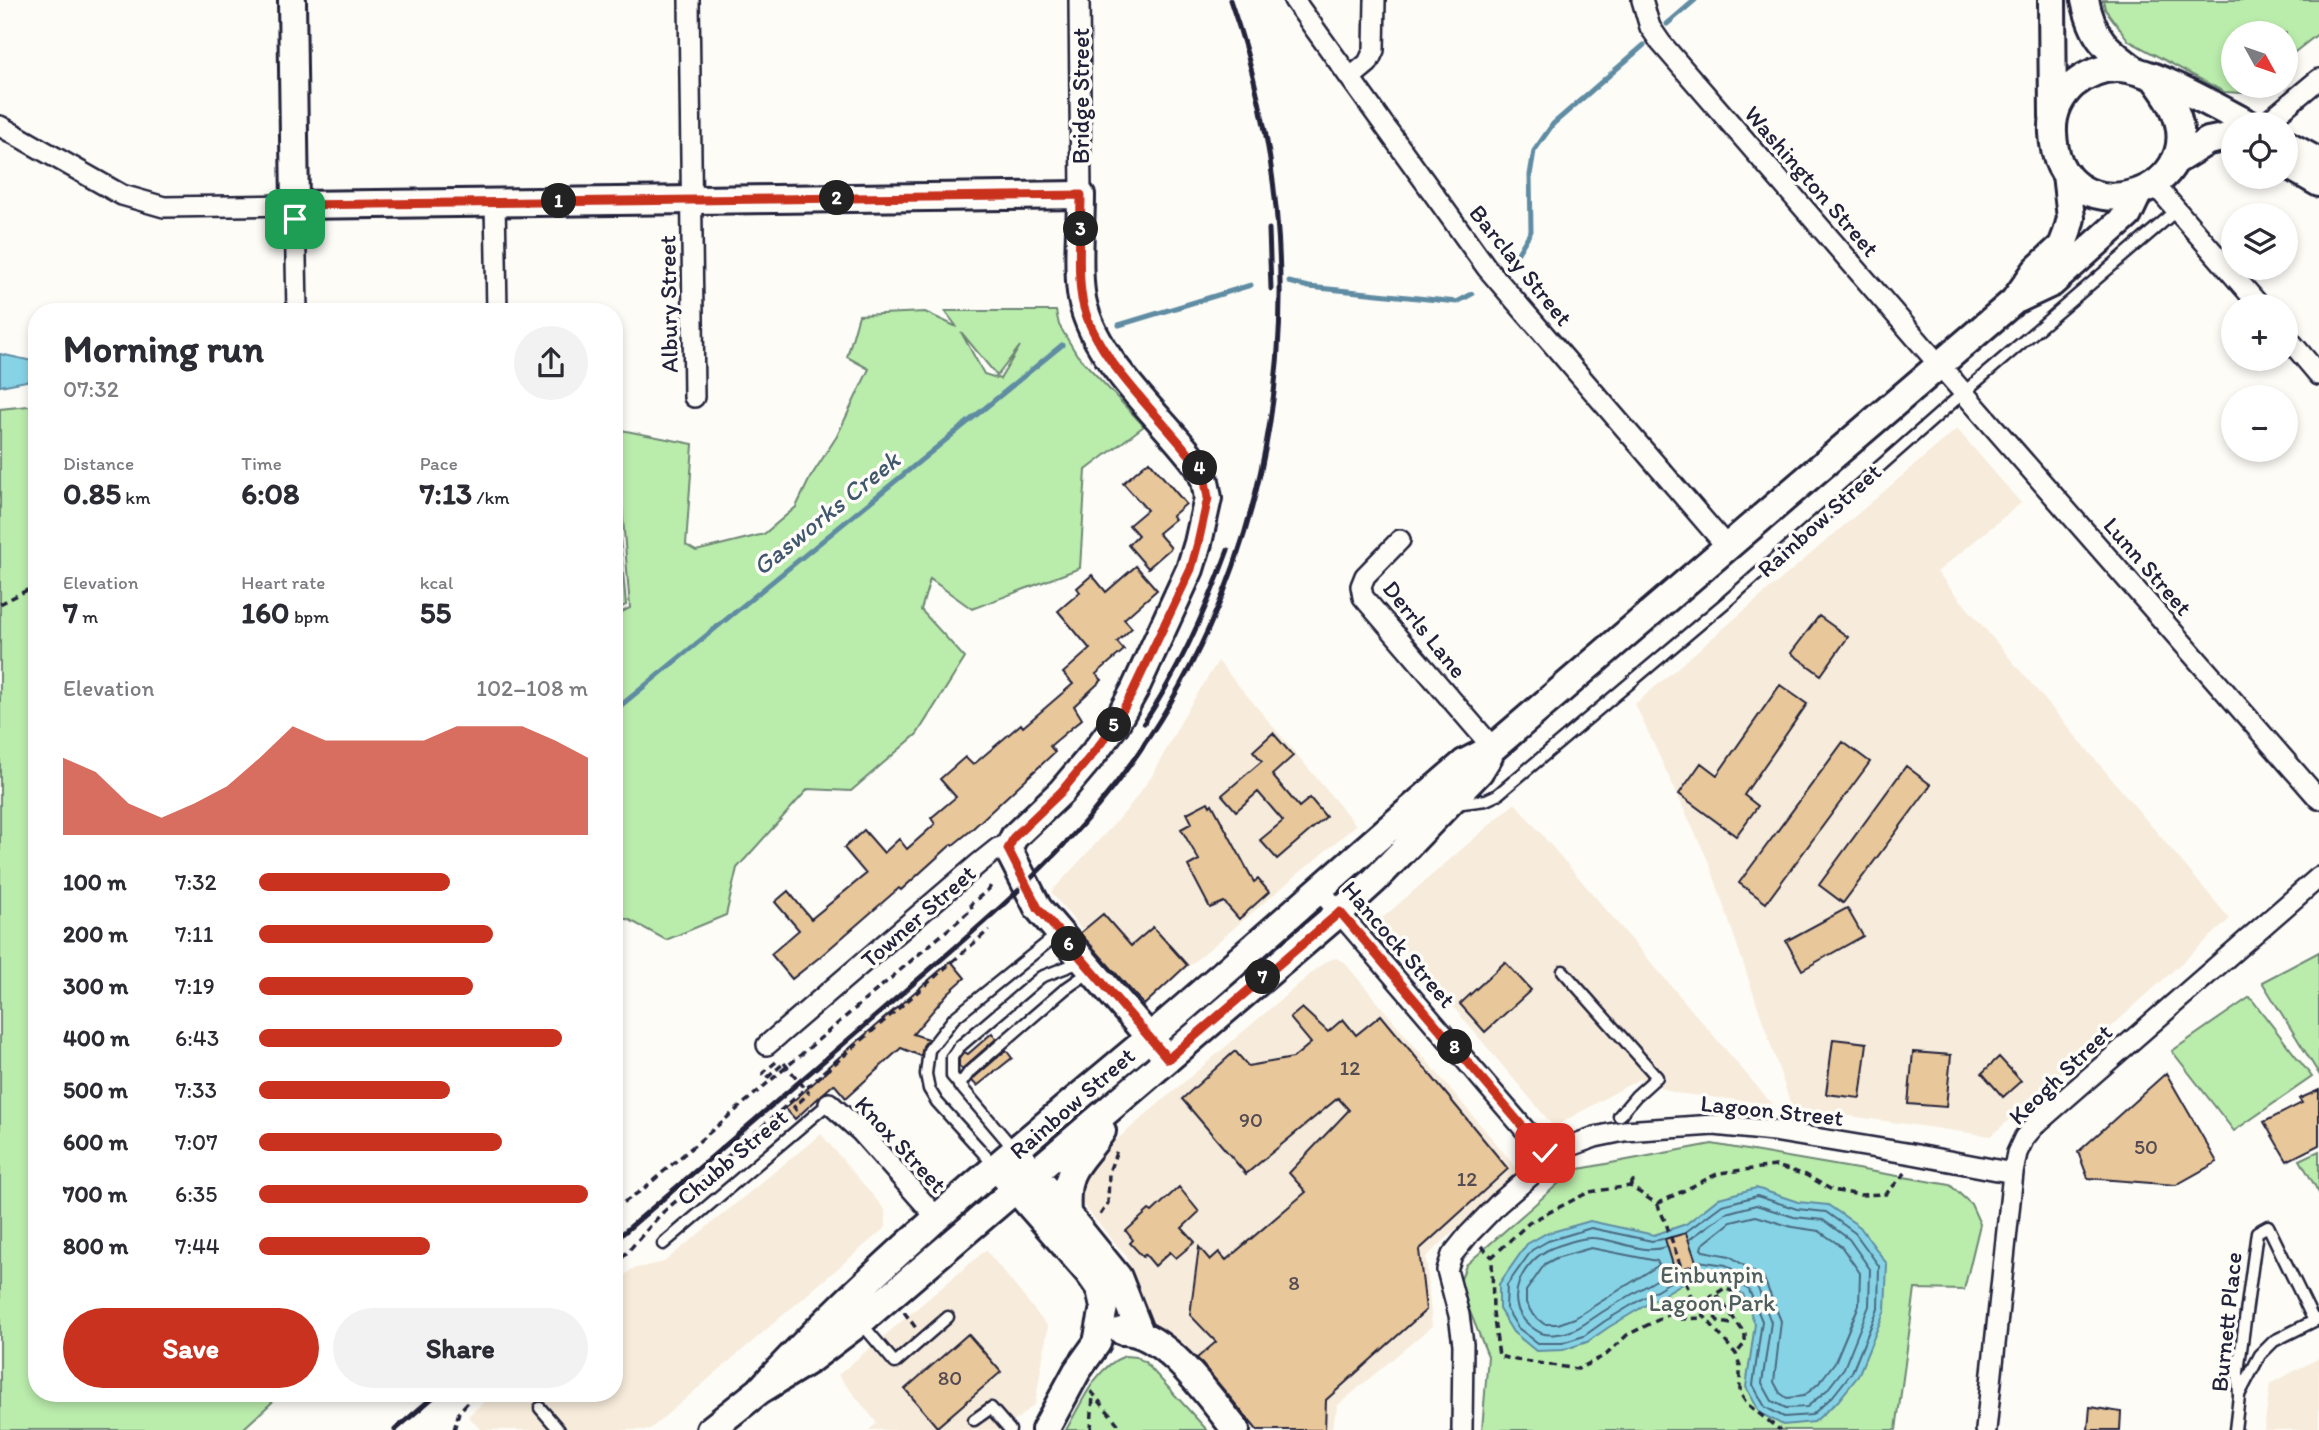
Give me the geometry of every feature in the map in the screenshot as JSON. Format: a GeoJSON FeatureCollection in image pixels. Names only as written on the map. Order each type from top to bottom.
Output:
{"type":"FeatureCollection","features":[{"type":"Feature","properties":{"kind":"main road"},"geometry":{"type":"LineString","coordinates":[[292,0],[295,205],[1081,195]]}},
{"type":"Feature","properties":{"kind":"main road"},"geometry":{"type":"LineString","coordinates":[[2052,0],[2053,142],[2057,159],[2066,174],[2081,187],[2099,195],[2119,198],[2146,189],[2164,176],[2174,162],[2179,146],[2176,113],[2145,75],[2116,68],[2081,78],[2058,104],[2053,119]]}},
{"type":"Feature","properties":{"kind":"main road"},"geometry":{"type":"LineString","coordinates":[[2085,0],[2090,24],[2110,52],[2145,75],[2224,112]]}},
{"type":"Feature","properties":{"kind":"main road"},"geometry":{"type":"LineString","coordinates":[[2174,162],[2208,141],[2221,138]]}},
{"type":"Feature","properties":{"kind":"main road"},"geometry":{"type":"LineString","coordinates":[[2298,151],[2319,162]]}},
{"type":"Feature","properties":{"kind":"main road"},"geometry":{"type":"LineString","coordinates":[[2298,170],[2319,183]]}},
{"type":"Feature","properties":{"kind":"main road","name":"Rainbow Street"},"geometry":{"type":"LineString","coordinates":[[852,1312],[937,1218],[1149,1038],[1464,763],[1493,748],[2014,301],[2036,270],[2062,246],[2071,218],[2066,174]]}},
{"type":"Feature","properties":{"kind":"main road","name":"Rainbow Street"},"geometry":{"type":"LineString","coordinates":[[2014,301],[2052,283],[2128,215],[2146,189]]}},
{"type":"Feature","properties":{"kind":"main road","name":"Bridge Street"},"geometry":{"type":"LineString","coordinates":[[1081,195],[1081,292],[1086,317]]}},
{"type":"Feature","properties":{"kind":"main road","name":"Towner Street"},"geometry":{"type":"LineString","coordinates":[[1009,845],[1061,792],[1115,725],[1191,569],[1208,498],[1199,467],[1102,350],[1086,317]]}},
{"type":"Feature","properties":{"kind":"main road","name":"Rainbow Street"},"geometry":{"type":"LineString","coordinates":[[710,1430],[852,1312],[1026,1181],[1340,912],[1375,880],[1479,772],[1493,748]]}},
{"type":"Feature","properties":{"kind":"main road"},"geometry":{"type":"LineString","coordinates":[[1009,845],[1009,855],[1030,895],[1059,933],[1168,1059]]}},
{"type":"Feature","properties":{"kind":"main road"},"geometry":{"type":"LineString","coordinates":[[1067,1213],[1066,1190],[1075,1164],[1101,1133],[1117,1102]]}},
{"type":"Feature","properties":{"kind":"main road"},"geometry":{"type":"LineString","coordinates":[[1006,1160],[1026,1181],[1067,1213],[1118,1277],[1140,1333]]}},
{"type":"Feature","properties":{"kind":"main road"},"geometry":{"type":"LineString","coordinates":[[1026,1181],[1100,1289],[1104,1307],[1097,1343],[1077,1371],[1045,1430]]}},
{"type":"Feature","properties":{"kind":"main road"},"geometry":{"type":"LineString","coordinates":[[1097,1343],[1125,1330],[1140,1333],[1165,1349],[1237,1430]]}},
{"type":"Feature","properties":{"kind":"street","name":"Albury Street"},"geometry":{"type":"LineString","coordinates":[[689,0],[694,397]]}},
{"type":"Feature","properties":{"kind":"street","name":"Bridge Street"},"geometry":{"type":"LineString","coordinates":[[1079,0],[1081,195]]}},
{"type":"Feature","properties":{"kind":"street","name":"Barclay Street"},"geometry":{"type":"LineString","coordinates":[[1294,0],[1487,268],[1727,547]]}},
{"type":"Feature","properties":{"kind":"street"},"geometry":{"type":"LineString","coordinates":[[1350,78],[1368,63],[1374,50],[1375,0]]}},
{"type":"Feature","properties":{"kind":"street","name":"Washington Street"},"geometry":{"type":"LineString","coordinates":[[1642,0],[1650,27],[1661,43],[1939,366]]}},
{"type":"Feature","properties":{"kind":"street"},"geometry":{"type":"LineString","coordinates":[[2279,112],[2319,79]]}},
{"type":"Feature","properties":{"kind":"street"},"geometry":{"type":"LineString","coordinates":[[0,126],[122,195],[164,208],[295,205],[297,303]]}},
{"type":"Feature","properties":{"kind":"street"},"geometry":{"type":"LineString","coordinates":[[2146,189],[2177,210],[2250,294]]}},
{"type":"Feature","properties":{"kind":"street"},"geometry":{"type":"LineString","coordinates":[[495,202],[497,303]]}},
{"type":"Feature","properties":{"kind":"street"},"geometry":{"type":"LineString","coordinates":[[2298,350],[2319,375]]}},
{"type":"Feature","properties":{"kind":"street","name":"Lunn Street"},"geometry":{"type":"LineString","coordinates":[[1939,366],[2319,799]]}},
{"type":"Feature","properties":{"kind":"street","name":"Derrls Lane"},"geometry":{"type":"LineString","coordinates":[[1400,540],[1365,576],[1360,586],[1363,597],[1493,748]]}},
{"type":"Feature","properties":{"kind":"street","name":"Towner Street"},"geometry":{"type":"LineString","coordinates":[[772,1053],[978,864],[998,848],[1009,845]]}},
{"type":"Feature","properties":{"kind":"street","name":"Keogh Street"},"geometry":{"type":"LineString","coordinates":[[1986,1430],[2013,1173],[2017,1153],[2024,1138],[2035,1125],[2319,877]]}},
{"type":"Feature","properties":{"kind":"street","name":"Hancock Street"},"geometry":{"type":"LineString","coordinates":[[1319,889],[1550,1159]]}},
{"type":"Feature","properties":{"kind":"street","name":"Knox Street"},"geometry":{"type":"LineString","coordinates":[[824,1094],[937,1218]]}},
{"type":"Feature","properties":{"kind":"street","name":"Lagoon Street"},"geometry":{"type":"LineString","coordinates":[[1462,1430],[1462,1344],[1447,1270],[1452,1255],[1499,1203],[1550,1159],[1573,1145],[1624,1131],[1714,1125],[1773,1131],[1912,1153],[2013,1173]]}},
{"type":"Feature","properties":{"kind":"lane","name":"Rainbow Street"},"geometry":{"type":"LineString","coordinates":[[1447,805],[1486,800],[1497,795],[1726,603],[1963,393],[2177,210]]}},
{"type":"Feature","properties":{"kind":"lane"},"geometry":{"type":"LineString","coordinates":[[1006,1160],[937,1102],[929,1089],[926,1073],[929,1050],[954,1018],[1059,933]]}},
{"type":"Feature","properties":{"kind":"lane"},"geometry":{"type":"LineString","coordinates":[[1006,1160],[952,1076],[952,1057],[959,1047],[1041,977],[1087,966]]}},
{"type":"Feature","properties":{"kind":"lane"},"geometry":{"type":"LineString","coordinates":[[959,1086],[970,1070],[1065,989],[1087,966]]}},
{"type":"Feature","properties":{"kind":"lane"},"geometry":{"type":"LineString","coordinates":[[1563,971],[1657,1077],[1619,1116]]}},
{"type":"Feature","properties":{"kind":"lane","name":"Chubb Street"},"geometry":{"type":"LineString","coordinates":[[663,1244],[824,1094]]}},
{"type":"Feature","properties":{"kind":"lane","name":"Burnett Place"},"geometry":{"type":"LineString","coordinates":[[2235,1430],[2239,1396],[2238,1372],[2257,1231],[2268,1226],[2316,1320]]}},
{"type":"Feature","properties":{"kind":"lane"},"geometry":{"type":"LineString","coordinates":[[852,1312],[895,1363],[948,1317]]}},
{"type":"Feature","properties":{"kind":"lane"},"geometry":{"type":"LineString","coordinates":[[2239,1396],[2260,1355],[2274,1341],[2316,1320]]}},
{"type":"Feature","properties":{"kind":"lane"},"geometry":{"type":"LineString","coordinates":[[540,1408],[559,1430]]}},
{"type":"Feature","properties":{"kind":"lane"},"geometry":{"type":"LineString","coordinates":[[974,1420],[991,1408],[1010,1430]]}},
{"type":"Feature","properties":{"kind":"path"},"geometry":{"type":"LineString","coordinates":[[0,604],[28,590]]}},
{"type":"Feature","properties":{"kind":"path"},"geometry":{"type":"LineString","coordinates":[[623,1203],[642,1190],[972,909],[971,904],[989,889],[993,882]]}},
{"type":"Feature","properties":{"kind":"path"},"geometry":{"type":"LineString","coordinates":[[623,1257],[661,1214],[989,930]]}},
{"type":"Feature","properties":{"kind":"path"},"geometry":{"type":"LineString","coordinates":[[789,1050],[796,1058]]}},
{"type":"Feature","properties":{"kind":"path"},"geometry":{"type":"LineString","coordinates":[[772,1053],[763,1073],[767,1078],[784,1063],[809,1093],[794,1107],[797,1112],[824,1094],[820,1076]]}},
{"type":"Feature","properties":{"kind":"path"},"geometry":{"type":"LineString","coordinates":[[1100,1215],[1108,1203],[1109,1172],[1118,1149]]}},
{"type":"Feature","properties":{"kind":"path"},"geometry":{"type":"LineString","coordinates":[[1657,1204],[1718,1173],[1776,1166],[1806,1175],[1832,1190],[1860,1195],[1886,1194],[1909,1169]]}},
{"type":"Feature","properties":{"kind":"path"},"geometry":{"type":"LineString","coordinates":[[1630,1186],[1636,1176]]}},
{"type":"Feature","properties":{"kind":"path"},"geometry":{"type":"LineString","coordinates":[[1492,1257],[1530,1222],[1589,1192],[1630,1186],[1657,1204],[1693,1303],[1736,1354],[1740,1366],[1740,1394],[1747,1404],[1780,1430]]}},
{"type":"Feature","properties":{"kind":"path"},"geometry":{"type":"LineString","coordinates":[[1476,1242],[1492,1257],[1493,1312],[1499,1356],[1578,1369],[1606,1354],[1627,1335],[1693,1303]]}},
{"type":"Feature","properties":{"kind":"path"},"geometry":{"type":"LineString","coordinates":[[1731,1324],[1718,1322],[1711,1313],[1711,1297],[1725,1288],[1735,1293],[1744,1304],[1742,1316]]}},
{"type":"Feature","properties":{"kind":"path"},"geometry":{"type":"LineString","coordinates":[[1716,1294],[1745,1334],[1745,1343],[1736,1354]]}},
{"type":"Feature","properties":{"kind":"path"},"geometry":{"type":"LineString","coordinates":[[902,1310],[924,1338]]}},
{"type":"Feature","properties":{"kind":"path"},"geometry":{"type":"LineString","coordinates":[[1669,1314],[1679,1319],[1704,1318]]}},
{"type":"Feature","properties":{"kind":"path"},"geometry":{"type":"LineString","coordinates":[[1083,1386],[1093,1393],[1124,1430]]}},
{"type":"Feature","properties":{"kind":"path"},"geometry":{"type":"LineString","coordinates":[[1091,1430],[1093,1393]]}},
{"type":"Feature","properties":{"kind":"path"},"geometry":{"type":"LineString","coordinates":[[454,1430],[459,1412],[468,1402]]}},
{"type":"Feature","properties":{"kind":"shaded area"},"geometry":{"type":"Polygon","coordinates":[[[1957,429],[2021,503],[1937,572],[2230,919],[1991,1136],[1792,1108],[1710,865],[1635,704],[1957,429]]]}},
{"type":"Feature","properties":{"kind":"shaded area"},"geometry":{"type":"Polygon","coordinates":[[[1218,661],[1356,825],[1143,1005],[1051,892],[1125,812],[1152,776],[1186,712],[1218,661]]]}},
{"type":"Feature","properties":{"kind":"shaded area"},"geometry":{"type":"Polygon","coordinates":[[[1515,803],[1772,1104],[1675,1093],[1639,1079],[1554,1127],[1380,920],[1515,803]]]}},
{"type":"Feature","properties":{"kind":"shaded area"},"geometry":{"type":"Polygon","coordinates":[[[1336,958],[1344,962],[1520,1172],[1426,1257],[1432,1326],[1338,1405],[1331,1430],[1248,1430],[1141,1309],[1127,1257],[1082,1204],[1081,1170],[1326,961],[1336,958]]]}},
{"type":"Feature","properties":{"kind":"shaded area"},"geometry":{"type":"Polygon","coordinates":[[[821,1134],[885,1210],[886,1227],[649,1430],[481,1430],[468,1416],[484,1402],[623,1402],[623,1277],[632,1269],[664,1262],[821,1134]]]}},
{"type":"Feature","properties":{"kind":"shaded area"},"geometry":{"type":"Polygon","coordinates":[[[986,1250],[1048,1327],[1035,1404],[1004,1430],[869,1430],[877,1423],[838,1375],[986,1250]]]}},
{"type":"Feature","properties":{"kind":"shaded area"},"geometry":{"type":"Polygon","coordinates":[[[2319,1358],[2319,1430],[2264,1430],[2270,1384],[2319,1358]]]}},
{"type":"Feature","properties":{"kind":"green space"},"geometry":{"type":"Polygon","coordinates":[[[2103,0],[2319,0],[2319,33],[2298,50],[2298,21],[2221,21],[2221,90],[2129,41],[2105,9],[2103,0]]]}},
{"type":"Feature","properties":{"kind":"green space"},"geometry":{"type":"Polygon","coordinates":[[[945,311],[1056,311],[1059,325],[1077,355],[1144,426],[1086,470],[1080,568],[972,609],[930,579],[921,610],[965,658],[917,734],[851,791],[808,789],[737,868],[726,915],[666,940],[628,919],[623,919],[623,612],[630,608],[623,518],[623,430],[693,444],[686,545],[696,551],[764,534],[796,507],[810,478],[837,436],[869,369],[847,357],[859,315],[925,312],[957,327],[945,311]],[[961,332],[984,374],[1000,379],[1020,346],[997,376],[961,332]]]}},
{"type":"Feature","properties":{"kind":"green space"},"geometry":{"type":"Polygon","coordinates":[[[28,406],[28,1402],[272,1402],[242,1430],[0,1430],[0,409],[28,406]]]}},
{"type":"Feature","properties":{"kind":"green space"},"geometry":{"type":"Polygon","coordinates":[[[623,572],[626,605],[623,606],[623,572]]]}},
{"type":"Feature","properties":{"kind":"green space"},"geometry":{"type":"Polygon","coordinates":[[[2319,952],[2319,1074],[2262,982],[2319,952]]]}},
{"type":"Feature","properties":{"kind":"green space"},"geometry":{"type":"Polygon","coordinates":[[[2250,997],[2312,1077],[2234,1131],[2172,1051],[2250,997]]]}},
{"type":"Feature","properties":{"kind":"green space","name":"Einbunpin Lagoon Park"},"geometry":{"type":"Polygon","coordinates":[[[1712,1144],[1950,1185],[1971,1204],[1980,1224],[1964,1290],[1915,1289],[1896,1430],[1482,1430],[1488,1356],[1459,1285],[1466,1265],[1574,1170],[1712,1144]]]}},
{"type":"Feature","properties":{"kind":"green space"},"geometry":{"type":"Polygon","coordinates":[[[2319,1151],[2319,1193],[2300,1160],[2319,1151]]]}},
{"type":"Feature","properties":{"kind":"green space"},"geometry":{"type":"Polygon","coordinates":[[[1125,1356],[1136,1357],[1145,1362],[1207,1430],[1066,1430],[1097,1377],[1105,1368],[1125,1356]]]}},
{"type":"Feature","properties":{"kind":"water"},"geometry":{"type":"Polygon","coordinates":[[[0,354],[28,360],[28,381],[0,386],[0,354]]]}},
{"type":"Feature","properties":{"kind":"water"},"geometry":{"type":"Polygon","coordinates":[[[1756,1188],[1798,1202],[1828,1205],[1860,1227],[1887,1264],[1885,1310],[1858,1376],[1838,1401],[1814,1422],[1783,1425],[1760,1413],[1746,1387],[1755,1324],[1743,1294],[1720,1280],[1693,1277],[1587,1342],[1563,1350],[1536,1351],[1513,1332],[1499,1309],[1499,1284],[1527,1244],[1545,1234],[1590,1221],[1654,1235],[1686,1224],[1719,1198],[1756,1188]]]}},
{"type":"Feature","properties":{"kind":"building"},"geometry":{"type":"Polygon","coordinates":[[[1149,461],[1186,504],[1172,516],[1175,519],[1158,533],[1171,548],[1148,568],[1128,545],[1138,535],[1129,525],[1147,510],[1123,483],[1149,461]]]}},
{"type":"Feature","properties":{"kind":"building"},"geometry":{"type":"Polygon","coordinates":[[[1136,566],[1157,590],[1124,619],[1132,628],[1117,642],[1124,650],[1096,674],[1102,680],[1074,706],[1082,719],[1050,746],[1055,752],[969,832],[792,979],[771,954],[799,930],[775,902],[788,891],[811,919],[866,874],[844,848],[864,830],[884,853],[899,839],[907,849],[935,824],[931,818],[956,797],[940,779],[965,757],[973,765],[1073,684],[1063,673],[1090,649],[1058,611],[1080,592],[1077,588],[1092,575],[1106,592],[1136,566]]]}},
{"type":"Feature","properties":{"kind":"building"},"geometry":{"type":"Polygon","coordinates":[[[1819,616],[1848,637],[1821,675],[1791,653],[1819,616]]]}},
{"type":"Feature","properties":{"kind":"building"},"geometry":{"type":"Polygon","coordinates":[[[1780,685],[1807,704],[1744,795],[1758,806],[1736,836],[1679,794],[1701,763],[1717,775],[1780,685]]]}},
{"type":"Feature","properties":{"kind":"building"},"geometry":{"type":"Polygon","coordinates":[[[1273,733],[1293,756],[1272,775],[1299,807],[1310,798],[1326,817],[1277,859],[1260,840],[1283,821],[1258,792],[1236,811],[1222,795],[1262,761],[1253,751],[1273,733]]]}},
{"type":"Feature","properties":{"kind":"building"},"geometry":{"type":"Polygon","coordinates":[[[1843,742],[1870,762],[1766,903],[1739,883],[1843,742]]]}},
{"type":"Feature","properties":{"kind":"building"},"geometry":{"type":"Polygon","coordinates":[[[1906,766],[1931,785],[1843,903],[1819,885],[1906,766]]]}},
{"type":"Feature","properties":{"kind":"building"},"geometry":{"type":"Polygon","coordinates":[[[1208,802],[1210,806],[1212,804],[1254,882],[1258,879],[1269,892],[1239,919],[1224,902],[1210,908],[1188,866],[1199,860],[1181,829],[1192,823],[1187,813],[1208,802]]]}},
{"type":"Feature","properties":{"kind":"building"},"geometry":{"type":"Polygon","coordinates":[[[1847,908],[1863,936],[1802,970],[1786,941],[1847,908]]]}},
{"type":"Feature","properties":{"kind":"building"},"geometry":{"type":"Polygon","coordinates":[[[1103,914],[1131,946],[1153,927],[1187,965],[1144,1005],[1080,933],[1103,914]]]}},
{"type":"Feature","properties":{"kind":"building"},"geometry":{"type":"Polygon","coordinates":[[[951,961],[965,978],[948,993],[913,1034],[928,1039],[921,1056],[901,1048],[846,1098],[834,1084],[795,1119],[785,1108],[825,1073],[823,1071],[951,961]]]}},
{"type":"Feature","properties":{"kind":"building"},"geometry":{"type":"Polygon","coordinates":[[[1505,962],[1531,990],[1485,1032],[1460,1004],[1505,962]]]}},
{"type":"Feature","properties":{"kind":"building"},"geometry":{"type":"Polygon","coordinates":[[[1302,1008],[1328,1032],[1343,1019],[1356,1035],[1381,1015],[1508,1169],[1419,1250],[1426,1310],[1326,1400],[1325,1430],[1257,1430],[1197,1358],[1216,1342],[1190,1315],[1199,1247],[1210,1260],[1219,1252],[1226,1260],[1306,1192],[1289,1173],[1349,1110],[1338,1098],[1246,1174],[1182,1099],[1235,1051],[1248,1066],[1293,1058],[1311,1043],[1290,1018],[1302,1008]]]}},
{"type":"Feature","properties":{"kind":"building"},"geometry":{"type":"Polygon","coordinates":[[[992,1033],[996,1039],[962,1069],[959,1059],[964,1052],[968,1054],[992,1033]]]}},
{"type":"Feature","properties":{"kind":"building"},"geometry":{"type":"Polygon","coordinates":[[[1833,1039],[1867,1043],[1860,1098],[1826,1094],[1833,1039]]]}},
{"type":"Feature","properties":{"kind":"building"},"geometry":{"type":"Polygon","coordinates":[[[1006,1050],[1012,1058],[977,1086],[972,1081],[976,1076],[1006,1050]]]}},
{"type":"Feature","properties":{"kind":"building"},"geometry":{"type":"Polygon","coordinates":[[[1913,1052],[1951,1055],[1946,1107],[1908,1104],[1913,1052]]]}},
{"type":"Feature","properties":{"kind":"building"},"geometry":{"type":"Polygon","coordinates":[[[1999,1057],[2021,1081],[2003,1097],[1982,1073],[1999,1057]]]}},
{"type":"Feature","properties":{"kind":"building"},"geometry":{"type":"Polygon","coordinates":[[[2166,1073],[2217,1162],[2176,1185],[2088,1178],[2078,1152],[2166,1073]]]}},
{"type":"Feature","properties":{"kind":"building"},"geometry":{"type":"Polygon","coordinates":[[[2319,1090],[2319,1145],[2287,1161],[2264,1122],[2302,1103],[2299,1099],[2319,1090]]]}},
{"type":"Feature","properties":{"kind":"building"},"geometry":{"type":"Polygon","coordinates":[[[1179,1187],[1199,1212],[1182,1228],[1195,1242],[1176,1258],[1170,1252],[1155,1266],[1130,1243],[1133,1240],[1126,1231],[1179,1187]]]}},
{"type":"Feature","properties":{"kind":"building"},"geometry":{"type":"Polygon","coordinates":[[[1686,1233],[1697,1264],[1675,1271],[1665,1239],[1686,1233]]]}},
{"type":"Feature","properties":{"kind":"building"},"geometry":{"type":"Polygon","coordinates":[[[968,1334],[1001,1372],[937,1427],[905,1389],[968,1334]]]}},
{"type":"Feature","properties":{"kind":"building"},"geometry":{"type":"Polygon","coordinates":[[[2090,1407],[2121,1412],[2120,1430],[2088,1430],[2090,1407]]]}},
{"type":"Feature","properties":{"kind":"waterway"},"geometry":{"type":"LineString","coordinates":[[1667,24],[1695,0]]}},
{"type":"Feature","properties":{"kind":"waterway"},"geometry":{"type":"LineString","coordinates":[[1516,256],[1531,231],[1530,175],[1534,151],[1553,124],[1644,45]]}},
{"type":"Feature","properties":{"kind":"waterway","name":"Gasworks Creek"},"geometry":{"type":"LineString","coordinates":[[1289,282],[1309,287],[1457,302],[1472,294]]}},
{"type":"Feature","properties":{"kind":"waterway","name":"Gasworks Creek"},"geometry":{"type":"LineString","coordinates":[[1119,325],[1251,285]]}},
{"type":"Feature","properties":{"kind":"waterway","name":"Gasworks Creek"},"geometry":{"type":"LineString","coordinates":[[623,704],[1062,345]]}},
{"type":"Feature","properties":{"kind":"railway"},"geometry":{"type":"LineString","coordinates":[[623,1233],[965,938],[1044,865],[1093,812],[1158,724],[1209,629],[1246,529],[1270,425],[1280,319],[1276,212],[1260,105],[1230,0]]}},
{"type":"Feature","properties":{"kind":"railway"},"geometry":{"type":"LineString","coordinates":[[1269,229],[1271,289]]}},
{"type":"Feature","properties":{"kind":"railway"},"geometry":{"type":"LineString","coordinates":[[1144,723],[1191,639],[1228,550]]}},
{"type":"Feature","properties":{"kind":"railway"},"geometry":{"type":"LineString","coordinates":[[395,1430],[428,1402]]}},
{"type":"Feature","properties":{"kind":"route"},"geometry":{"type":"LineString","coordinates":[[295,219],[295,205],[1081,195],[1081,292],[1086,317],[1102,350],[1199,467],[1208,498],[1191,569],[1115,725],[1061,792],[1014,837],[1009,845],[1009,855],[1038,908],[1168,1059],[1340,912],[1545,1153]]}}]}
